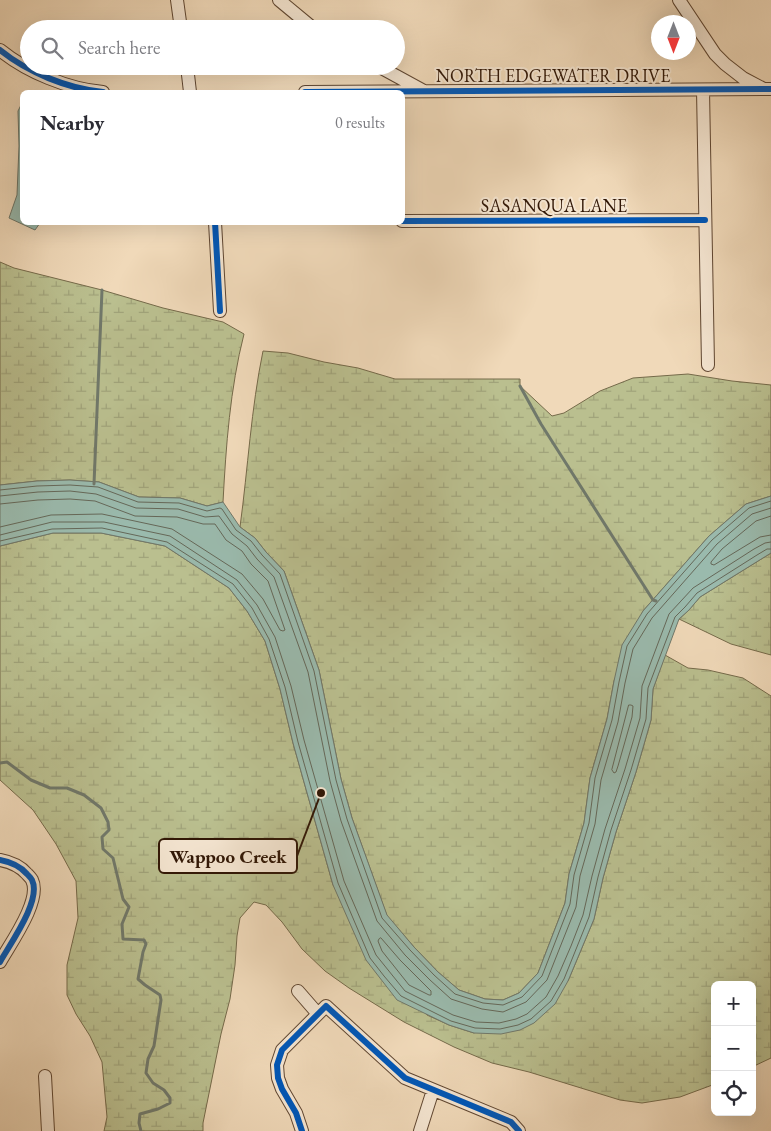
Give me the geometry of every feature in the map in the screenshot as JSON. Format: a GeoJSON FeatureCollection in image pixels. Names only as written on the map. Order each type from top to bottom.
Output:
{"type":"FeatureCollection","features":[{"type":"Feature","properties":{"kind":"street"},"geometry":{"type":"LineString","coordinates":[[177,0],[180,20]]}},
{"type":"Feature","properties":{"kind":"street"},"geometry":{"type":"LineString","coordinates":[[279,0],[303,20]]}},
{"type":"Feature","properties":{"kind":"street"},"geometry":{"type":"LineString","coordinates":[[679,0],[725,64],[743,78],[768,89]]}},
{"type":"Feature","properties":{"kind":"street"},"geometry":{"type":"LineString","coordinates":[[0,50],[20,63]]}},
{"type":"Feature","properties":{"kind":"street"},"geometry":{"type":"LineString","coordinates":[[43,75],[85,90]]}},
{"type":"Feature","properties":{"kind":"street"},"geometry":{"type":"LineString","coordinates":[[187,75],[190,90]]}},
{"type":"Feature","properties":{"kind":"street"},"geometry":{"type":"LineString","coordinates":[[395,75],[425,91]]}},
{"type":"Feature","properties":{"kind":"street","name":"NORTH EDGEWATER DRIVE"},"geometry":{"type":"LineString","coordinates":[[405,91],[768,89]]}},
{"type":"Feature","properties":{"kind":"street"},"geometry":{"type":"LineString","coordinates":[[703,90],[708,365]]}},
{"type":"Feature","properties":{"kind":"street","name":"SASANQUA LANE"},"geometry":{"type":"LineString","coordinates":[[405,222],[705,220]]}},
{"type":"Feature","properties":{"kind":"street"},"geometry":{"type":"LineString","coordinates":[[215,225],[220,311]]}},
{"type":"Feature","properties":{"kind":"street"},"geometry":{"type":"LineString","coordinates":[[0,962],[29,912],[34,893],[32,881],[22,869],[4,860]]}},
{"type":"Feature","properties":{"kind":"street"},"geometry":{"type":"LineString","coordinates":[[298,991],[318,1014]]}},
{"type":"Feature","properties":{"kind":"street"},"geometry":{"type":"LineString","coordinates":[[302,1131],[296,1113],[282,1089],[278,1078],[277,1065],[282,1050],[326,1006],[405,1078],[511,1122],[519,1131]]}},
{"type":"Feature","properties":{"kind":"street"},"geometry":{"type":"LineString","coordinates":[[45,1076],[48,1131]]}},
{"type":"Feature","properties":{"kind":"street"},"geometry":{"type":"LineString","coordinates":[[420,1131],[433,1090]]}},
{"type":"Feature","properties":{"kind":"green space"},"geometry":{"type":"Polygon","coordinates":[[[0,262],[14,268],[223,322],[244,334],[232,397],[223,502],[207,506],[180,498],[139,497],[99,482],[70,480],[37,481],[0,485],[0,262]]]}},
{"type":"Feature","properties":{"kind":"green space"},"geometry":{"type":"Polygon","coordinates":[[[263,351],[288,353],[358,368],[395,379],[520,379],[520,386],[552,416],[564,413],[600,391],[633,378],[688,374],[771,385],[771,496],[746,504],[709,536],[643,611],[614,681],[607,719],[590,778],[584,823],[569,874],[565,903],[538,973],[519,993],[503,1000],[485,999],[459,990],[438,972],[387,916],[352,818],[341,779],[319,670],[284,571],[255,538],[240,527],[263,351]]]}},
{"type":"Feature","properties":{"kind":"green space"},"geometry":{"type":"Polygon","coordinates":[[[53,533],[101,533],[165,546],[229,588],[247,611],[265,641],[280,689],[293,743],[333,885],[427,1015],[474,1033],[568,981],[594,919],[616,832],[651,720],[653,689],[665,655],[688,668],[708,670],[743,678],[771,696],[771,1058],[756,1065],[756,981],[711,981],[711,1085],[680,1097],[642,1103],[620,1100],[529,1072],[492,1063],[454,1047],[404,1022],[349,988],[325,971],[302,949],[282,922],[266,905],[254,902],[240,918],[230,999],[221,1034],[203,1131],[104,1131],[107,1117],[102,1062],[67,995],[67,965],[78,918],[76,881],[56,844],[33,810],[0,780],[0,546],[53,533]]]}},
{"type":"Feature","properties":{"kind":"green space"},"geometry":{"type":"Polygon","coordinates":[[[771,553],[771,655],[731,644],[679,619],[700,597],[771,553]]]}},
{"type":"Feature","properties":{"kind":"water"},"geometry":{"type":"Polygon","coordinates":[[[20,107],[20,223],[9,218],[17,195],[18,111],[20,107]]]}},
{"type":"Feature","properties":{"kind":"water"},"geometry":{"type":"Polygon","coordinates":[[[24,225],[39,225],[35,230],[24,225]]]}},
{"type":"Feature","properties":{"kind":"water"},"geometry":{"type":"Polygon","coordinates":[[[70,480],[99,482],[139,497],[180,498],[207,506],[223,502],[240,527],[255,538],[284,571],[319,670],[341,779],[352,818],[387,915],[438,972],[459,990],[485,999],[503,1000],[519,993],[538,973],[565,903],[569,874],[584,823],[590,778],[607,719],[622,645],[643,611],[709,536],[746,504],[771,496],[771,553],[700,597],[679,619],[653,689],[651,720],[616,832],[594,919],[568,981],[555,1004],[534,1023],[520,1030],[501,1034],[474,1033],[449,1025],[397,1000],[366,960],[333,885],[293,743],[280,689],[265,641],[247,611],[229,588],[165,546],[101,533],[53,533],[0,546],[0,485],[70,480]]]}},
{"type":"Feature","properties":{"kind":"waterway"},"geometry":{"type":"LineString","coordinates":[[94,484],[102,290]]}},
{"type":"Feature","properties":{"kind":"waterway"},"geometry":{"type":"LineString","coordinates":[[520,386],[541,424],[653,600],[656,601]]}},
{"type":"Feature","properties":{"kind":"waterway"},"geometry":{"type":"LineString","coordinates":[[0,763],[7,762],[31,780],[50,788],[67,788],[84,795],[101,808],[108,822],[109,830],[102,837],[103,849],[113,858],[123,899],[129,907],[122,924],[123,939],[144,940],[146,944],[138,979],[160,995],[161,1000],[154,1046],[148,1059],[146,1073],[153,1083],[164,1090],[170,1098],[170,1103],[158,1109],[140,1114],[139,1123],[141,1131]]}},
{"type":"Feature","properties":{"kind":"cycle path"},"geometry":{"type":"LineString","coordinates":[[0,50],[20,63]]}},
{"type":"Feature","properties":{"kind":"cycle path"},"geometry":{"type":"LineString","coordinates":[[42,75],[62,83],[90,90]]}},
{"type":"Feature","properties":{"kind":"cycle path"},"geometry":{"type":"LineString","coordinates":[[405,91],[771,89]]}},
{"type":"Feature","properties":{"kind":"cycle path"},"geometry":{"type":"LineString","coordinates":[[405,221],[705,220]]}},
{"type":"Feature","properties":{"kind":"cycle path"},"geometry":{"type":"LineString","coordinates":[[215,225],[220,311]]}},
{"type":"Feature","properties":{"kind":"cycle path"},"geometry":{"type":"LineString","coordinates":[[0,860],[12,863],[21,869],[32,879],[34,889],[33,899],[24,922],[0,962]]}},
{"type":"Feature","properties":{"kind":"cycle path"},"geometry":{"type":"LineString","coordinates":[[302,1131],[296,1113],[282,1089],[278,1078],[277,1065],[282,1050],[326,1006],[405,1078],[511,1122],[519,1131]]}},
{"type":"Feature","properties":{"kind":"place","name":"Wappoo Creek"},"geometry":{"type":"Point","coordinates":[321,793]}}]}
